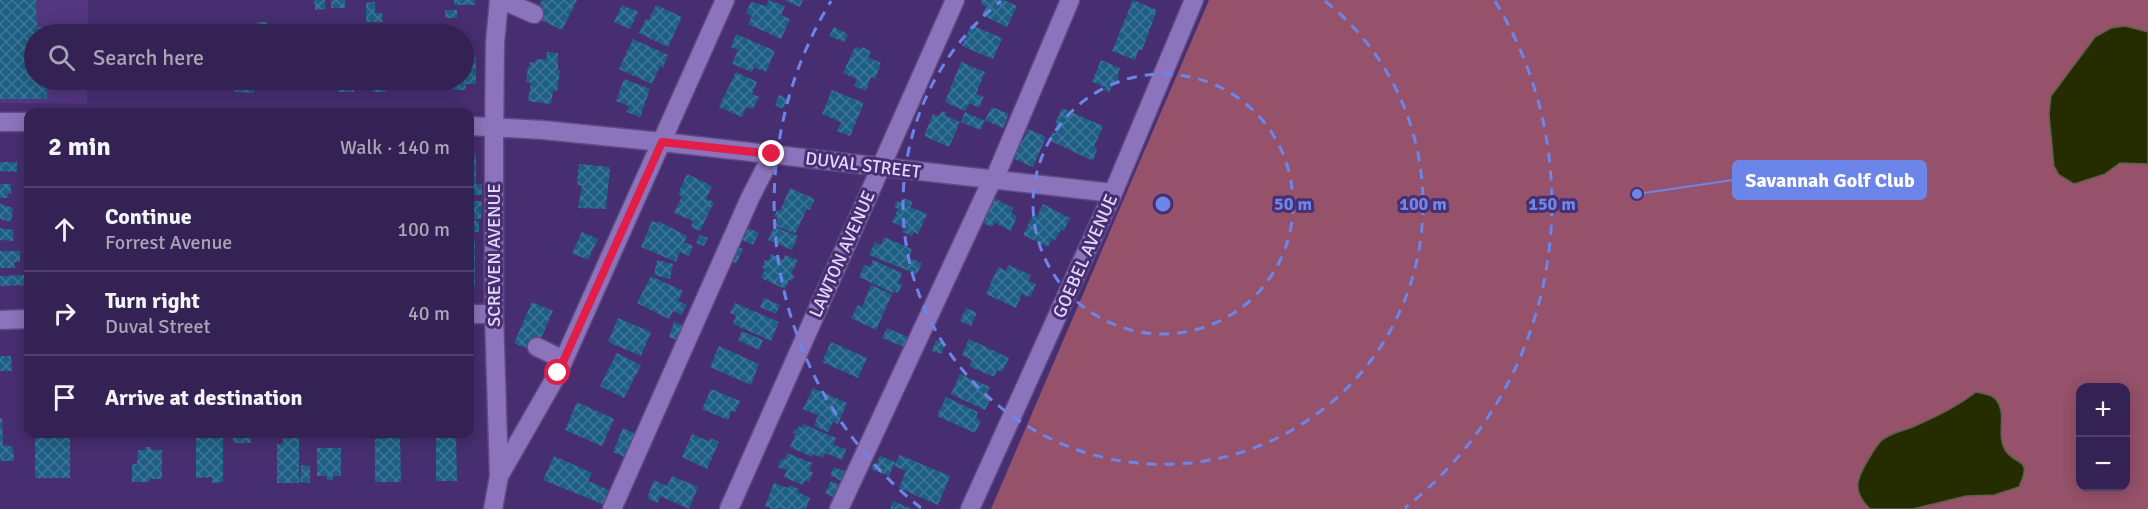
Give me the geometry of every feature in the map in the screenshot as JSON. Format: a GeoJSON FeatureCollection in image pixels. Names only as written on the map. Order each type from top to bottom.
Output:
{"type":"FeatureCollection","features":[{"type":"Feature","properties":{"kind":"street"},"geometry":{"type":"LineString","coordinates":[[500,0],[534,14]]}},
{"type":"Feature","properties":{"kind":"street","name":"SCREVEN AVENUE"},"geometry":{"type":"LineString","coordinates":[[493,509],[499,477],[494,314],[494,126],[495,43],[500,0]]}},
{"type":"Feature","properties":{"kind":"street"},"geometry":{"type":"LineString","coordinates":[[499,477],[564,360],[725,0]]}},
{"type":"Feature","properties":{"kind":"street","name":"LAWTON AVENUE"},"geometry":{"type":"LineString","coordinates":[[729,509],[956,0]]}},
{"type":"Feature","properties":{"kind":"street"},"geometry":{"type":"LineString","coordinates":[[839,509],[993,180],[1070,0]]}},
{"type":"Feature","properties":{"kind":"street","name":"GOEBEL AVENUE"},"geometry":{"type":"LineString","coordinates":[[970,509],[1113,193],[1194,0]]}},
{"type":"Feature","properties":{"kind":"street"},"geometry":{"type":"LineString","coordinates":[[0,122],[24,122]]}},
{"type":"Feature","properties":{"kind":"street","name":"DUVAL STREET"},"geometry":{"type":"LineString","coordinates":[[474,126],[662,142],[1113,193]]}},
{"type":"Feature","properties":{"kind":"street"},"geometry":{"type":"LineString","coordinates":[[612,509],[750,198],[772,154]]}},
{"type":"Feature","properties":{"kind":"street"},"geometry":{"type":"LineString","coordinates":[[474,314],[494,314]]}},
{"type":"Feature","properties":{"kind":"street"},"geometry":{"type":"LineString","coordinates":[[0,320],[24,319]]}},
{"type":"Feature","properties":{"kind":"street"},"geometry":{"type":"LineString","coordinates":[[537,347],[564,360]]}},
{"type":"Feature","properties":{"kind":"shaded area"},"geometry":{"type":"Polygon","coordinates":[[[0,0],[88,0],[88,24],[24,24],[24,90],[87,90],[87,104],[0,103],[0,0]]]}},
{"type":"Feature","properties":{"kind":"shaded area"},"geometry":{"type":"Polygon","coordinates":[[[1209,0],[2148,0],[2148,509],[991,509],[1209,0]]]}},
{"type":"Feature","properties":{"kind":"shaded area"},"geometry":{"type":"Polygon","coordinates":[[[2125,26],[2148,32],[2148,164],[2120,163],[2105,174],[2074,184],[2059,175],[2054,166],[2049,114],[2051,96],[2095,37],[2111,28],[2125,26]]]}},
{"type":"Feature","properties":{"kind":"shaded area"},"geometry":{"type":"Polygon","coordinates":[[[1976,392],[1993,397],[2000,406],[2002,444],[2009,455],[2024,466],[2019,487],[1994,495],[1966,496],[1913,509],[1870,509],[1860,497],[1858,485],[1864,467],[1879,443],[1889,436],[1947,411],[1976,392]]]}},
{"type":"Feature","properties":{"kind":"building"},"geometry":{"type":"Polygon","coordinates":[[[0,0],[36,0],[37,24],[24,24],[24,90],[47,90],[47,99],[0,99],[0,0]]]}},
{"type":"Feature","properties":{"kind":"building"},"geometry":{"type":"Polygon","coordinates":[[[314,0],[325,0],[326,9],[315,10],[314,0]]]}},
{"type":"Feature","properties":{"kind":"building"},"geometry":{"type":"Polygon","coordinates":[[[331,0],[345,0],[345,8],[331,8],[331,0]]]}},
{"type":"Feature","properties":{"kind":"building"},"geometry":{"type":"Polygon","coordinates":[[[454,0],[475,0],[475,5],[454,5],[454,0]]]}},
{"type":"Feature","properties":{"kind":"building"},"geometry":{"type":"Polygon","coordinates":[[[542,0],[577,0],[562,30],[537,18],[542,8],[539,6],[542,0]]]}},
{"type":"Feature","properties":{"kind":"building"},"geometry":{"type":"Polygon","coordinates":[[[769,0],[785,6],[781,15],[790,19],[781,39],[748,24],[752,16],[746,13],[751,2],[766,6],[769,0]]]}},
{"type":"Feature","properties":{"kind":"building"},"geometry":{"type":"Polygon","coordinates":[[[784,0],[803,0],[800,7],[784,0]]]}},
{"type":"Feature","properties":{"kind":"building"},"geometry":{"type":"Polygon","coordinates":[[[982,0],[1004,0],[1017,6],[1007,27],[982,15],[986,7],[981,4],[982,0]]]}},
{"type":"Feature","properties":{"kind":"building"},"geometry":{"type":"Polygon","coordinates":[[[1133,0],[1157,10],[1142,50],[1139,49],[1135,60],[1112,51],[1133,0]]]}},
{"type":"Feature","properties":{"kind":"building"},"geometry":{"type":"Polygon","coordinates":[[[375,2],[375,13],[382,13],[383,22],[366,22],[366,3],[375,2]]]}},
{"type":"Feature","properties":{"kind":"building"},"geometry":{"type":"Polygon","coordinates":[[[622,5],[638,12],[630,29],[614,22],[622,5]]]}},
{"type":"Feature","properties":{"kind":"building"},"geometry":{"type":"Polygon","coordinates":[[[656,5],[682,17],[668,47],[639,33],[646,19],[649,20],[656,5]]]}},
{"type":"Feature","properties":{"kind":"building"},"geometry":{"type":"Polygon","coordinates":[[[445,10],[457,10],[457,18],[445,18],[445,10]]]}},
{"type":"Feature","properties":{"kind":"building"},"geometry":{"type":"Polygon","coordinates":[[[971,25],[1002,38],[993,59],[962,46],[971,25]]]}},
{"type":"Feature","properties":{"kind":"building"},"geometry":{"type":"Polygon","coordinates":[[[834,27],[848,34],[844,42],[829,36],[834,27]]]}},
{"type":"Feature","properties":{"kind":"building"},"geometry":{"type":"Polygon","coordinates":[[[736,34],[775,51],[766,72],[754,67],[752,72],[732,64],[738,50],[731,47],[736,34]]]}},
{"type":"Feature","properties":{"kind":"building"},"geometry":{"type":"Polygon","coordinates":[[[633,39],[668,55],[663,68],[660,66],[652,84],[619,69],[633,39]]]}},
{"type":"Feature","properties":{"kind":"building"},"geometry":{"type":"Polygon","coordinates":[[[855,47],[871,51],[868,57],[881,63],[875,79],[871,77],[866,91],[854,86],[857,79],[843,73],[855,47]]]}},
{"type":"Feature","properties":{"kind":"building"},"geometry":{"type":"Polygon","coordinates":[[[547,52],[558,53],[558,70],[560,70],[557,91],[553,91],[551,104],[528,101],[531,83],[526,82],[528,67],[530,62],[535,63],[536,59],[546,60],[547,52]]]}},
{"type":"Feature","properties":{"kind":"building"},"geometry":{"type":"Polygon","coordinates":[[[474,57],[476,57],[476,84],[474,84],[474,57]]]}},
{"type":"Feature","properties":{"kind":"building"},"geometry":{"type":"Polygon","coordinates":[[[1101,60],[1120,68],[1117,82],[1115,81],[1109,92],[1104,90],[1105,87],[1092,82],[1101,60]]]}},
{"type":"Feature","properties":{"kind":"building"},"geometry":{"type":"Polygon","coordinates":[[[961,62],[985,72],[976,94],[984,97],[979,108],[969,103],[965,111],[945,102],[961,62]]]}},
{"type":"Feature","properties":{"kind":"building"},"geometry":{"type":"Polygon","coordinates":[[[736,72],[757,82],[752,94],[759,97],[753,109],[746,107],[742,117],[719,107],[736,72]]]}},
{"type":"Feature","properties":{"kind":"building"},"geometry":{"type":"Polygon","coordinates":[[[624,79],[650,89],[640,117],[627,112],[629,106],[616,101],[624,79]]]}},
{"type":"Feature","properties":{"kind":"building"},"geometry":{"type":"Polygon","coordinates":[[[235,90],[254,90],[254,93],[235,92],[235,90]]]}},
{"type":"Feature","properties":{"kind":"building"},"geometry":{"type":"Polygon","coordinates":[[[338,90],[354,90],[354,92],[338,92],[338,90]]]}},
{"type":"Feature","properties":{"kind":"building"},"geometry":{"type":"Polygon","coordinates":[[[373,90],[386,90],[386,92],[373,92],[373,90]]]}},
{"type":"Feature","properties":{"kind":"building"},"geometry":{"type":"Polygon","coordinates":[[[832,90],[864,103],[850,136],[837,131],[841,122],[822,114],[832,90]]]}},
{"type":"Feature","properties":{"kind":"building"},"geometry":{"type":"Polygon","coordinates":[[[779,95],[788,99],[783,109],[775,105],[779,95]]]}},
{"type":"Feature","properties":{"kind":"building"},"geometry":{"type":"Polygon","coordinates":[[[992,107],[1009,114],[1003,128],[985,120],[992,107]]]}},
{"type":"Feature","properties":{"kind":"building"},"geometry":{"type":"Polygon","coordinates":[[[1062,108],[1103,126],[1094,147],[1097,149],[1093,161],[1049,140],[1059,127],[1055,124],[1062,108]]]}},
{"type":"Feature","properties":{"kind":"building"},"geometry":{"type":"Polygon","coordinates":[[[943,111],[947,113],[945,115],[960,122],[949,147],[924,136],[933,114],[938,116],[943,111]]]}},
{"type":"Feature","properties":{"kind":"building"},"geometry":{"type":"Polygon","coordinates":[[[965,112],[985,121],[980,130],[961,122],[965,112]]]}},
{"type":"Feature","properties":{"kind":"building"},"geometry":{"type":"Polygon","coordinates":[[[1028,129],[1046,137],[1033,167],[1005,155],[1013,137],[1023,141],[1028,129]]]}},
{"type":"Feature","properties":{"kind":"building"},"geometry":{"type":"Polygon","coordinates":[[[474,154],[476,154],[476,184],[482,184],[482,195],[474,195],[474,154]]]}},
{"type":"Feature","properties":{"kind":"building"},"geometry":{"type":"Polygon","coordinates":[[[0,162],[17,162],[17,172],[0,171],[0,162]]]}},
{"type":"Feature","properties":{"kind":"building"},"geometry":{"type":"Polygon","coordinates":[[[579,164],[610,167],[606,209],[578,208],[582,186],[577,185],[579,164]]]}},
{"type":"Feature","properties":{"kind":"building"},"geometry":{"type":"Polygon","coordinates":[[[687,174],[712,186],[706,199],[714,202],[700,231],[691,227],[693,221],[674,213],[682,196],[678,194],[687,174]]]}},
{"type":"Feature","properties":{"kind":"building"},"geometry":{"type":"Polygon","coordinates":[[[0,184],[11,184],[11,194],[8,193],[7,198],[0,198],[0,184]]]}},
{"type":"Feature","properties":{"kind":"building"},"geometry":{"type":"Polygon","coordinates":[[[790,188],[815,199],[810,210],[807,209],[795,234],[774,225],[778,218],[774,216],[777,210],[780,211],[790,188]]]}},
{"type":"Feature","properties":{"kind":"building"},"geometry":{"type":"Polygon","coordinates":[[[990,196],[1013,208],[1011,213],[1017,216],[1011,231],[994,222],[992,227],[979,221],[990,196]]]}},
{"type":"Feature","properties":{"kind":"building"},"geometry":{"type":"Polygon","coordinates":[[[903,198],[913,202],[910,207],[927,214],[918,234],[914,232],[912,236],[903,232],[905,228],[892,222],[898,209],[894,207],[897,201],[901,203],[903,198]]]}},
{"type":"Feature","properties":{"kind":"building"},"geometry":{"type":"Polygon","coordinates":[[[474,201],[482,201],[481,219],[474,219],[474,201]]]}},
{"type":"Feature","properties":{"kind":"building"},"geometry":{"type":"Polygon","coordinates":[[[0,204],[13,208],[11,222],[0,219],[0,204]]]}},
{"type":"Feature","properties":{"kind":"building"},"geometry":{"type":"Polygon","coordinates":[[[1043,204],[1070,218],[1064,231],[1061,230],[1055,240],[1052,239],[1048,247],[1023,235],[1033,215],[1037,216],[1043,204]]]}},
{"type":"Feature","properties":{"kind":"building"},"geometry":{"type":"Polygon","coordinates":[[[474,220],[479,221],[479,232],[474,232],[474,220]]]}},
{"type":"Feature","properties":{"kind":"building"},"geometry":{"type":"Polygon","coordinates":[[[652,221],[657,223],[658,221],[687,236],[684,242],[693,246],[689,256],[680,252],[676,262],[641,247],[652,221]]]}},
{"type":"Feature","properties":{"kind":"building"},"geometry":{"type":"Polygon","coordinates":[[[744,226],[759,233],[753,245],[738,238],[744,226]]]}},
{"type":"Feature","properties":{"kind":"building"},"geometry":{"type":"Polygon","coordinates":[[[774,227],[798,236],[792,250],[768,240],[774,227]]]}},
{"type":"Feature","properties":{"kind":"building"},"geometry":{"type":"Polygon","coordinates":[[[0,228],[14,230],[13,241],[0,240],[0,228]]]}},
{"type":"Feature","properties":{"kind":"building"},"geometry":{"type":"Polygon","coordinates":[[[582,232],[598,239],[588,260],[572,253],[582,232]]]}},
{"type":"Feature","properties":{"kind":"building"},"geometry":{"type":"Polygon","coordinates":[[[700,235],[708,238],[704,246],[696,243],[700,235]]]}},
{"type":"Feature","properties":{"kind":"building"},"geometry":{"type":"Polygon","coordinates":[[[884,237],[912,249],[909,258],[922,263],[917,274],[869,255],[875,242],[881,245],[884,237]]]}},
{"type":"Feature","properties":{"kind":"building"},"geometry":{"type":"Polygon","coordinates":[[[474,238],[475,238],[474,286],[474,238]]]}},
{"type":"Feature","properties":{"kind":"building"},"geometry":{"type":"Polygon","coordinates":[[[736,246],[743,249],[736,264],[730,260],[736,246]]]}},
{"type":"Feature","properties":{"kind":"building"},"geometry":{"type":"Polygon","coordinates":[[[0,251],[20,251],[20,262],[14,262],[15,268],[0,268],[0,251]]]}},
{"type":"Feature","properties":{"kind":"building"},"geometry":{"type":"Polygon","coordinates":[[[772,254],[783,260],[785,255],[798,260],[791,274],[794,276],[792,281],[789,280],[785,289],[761,278],[765,269],[762,268],[765,260],[768,261],[772,254]]]}},
{"type":"Feature","properties":{"kind":"building"},"geometry":{"type":"Polygon","coordinates":[[[657,260],[673,264],[670,279],[654,275],[657,260]]]}},
{"type":"Feature","properties":{"kind":"building"},"geometry":{"type":"Polygon","coordinates":[[[873,260],[902,273],[898,283],[902,285],[898,293],[894,291],[893,293],[859,277],[864,265],[870,267],[873,260]]]}},
{"type":"Feature","properties":{"kind":"building"},"geometry":{"type":"Polygon","coordinates":[[[1008,265],[1031,275],[1028,281],[1036,284],[1030,297],[1022,294],[1016,308],[986,294],[998,267],[1006,271],[1008,265]]]}},
{"type":"Feature","properties":{"kind":"building"},"geometry":{"type":"Polygon","coordinates":[[[24,275],[24,285],[0,286],[0,276],[24,275]]]}},
{"type":"Feature","properties":{"kind":"building"},"geometry":{"type":"Polygon","coordinates":[[[651,276],[683,291],[678,301],[687,305],[681,315],[673,311],[669,319],[637,303],[651,276]]]}},
{"type":"Feature","properties":{"kind":"building"},"geometry":{"type":"Polygon","coordinates":[[[871,285],[892,294],[876,330],[851,318],[858,305],[862,307],[871,285]]]}},
{"type":"Feature","properties":{"kind":"building"},"geometry":{"type":"Polygon","coordinates":[[[764,298],[780,305],[776,314],[760,307],[764,298]]]}},
{"type":"Feature","properties":{"kind":"building"},"geometry":{"type":"Polygon","coordinates":[[[532,302],[553,311],[535,352],[514,343],[532,302]]]}},
{"type":"Feature","properties":{"kind":"building"},"geometry":{"type":"Polygon","coordinates":[[[735,303],[779,322],[771,341],[733,324],[736,315],[730,313],[735,303]]]}},
{"type":"Feature","properties":{"kind":"building"},"geometry":{"type":"Polygon","coordinates":[[[966,308],[977,313],[971,326],[960,321],[966,308]]]}},
{"type":"Feature","properties":{"kind":"building"},"geometry":{"type":"Polygon","coordinates":[[[618,318],[651,332],[641,356],[608,342],[618,318]]]}},
{"type":"Feature","properties":{"kind":"building"},"geometry":{"type":"Polygon","coordinates":[[[674,322],[687,327],[681,342],[669,337],[674,322]]]}},
{"type":"Feature","properties":{"kind":"building"},"geometry":{"type":"Polygon","coordinates":[[[887,328],[908,337],[904,347],[882,338],[887,328]]]}},
{"type":"Feature","properties":{"kind":"building"},"geometry":{"type":"Polygon","coordinates":[[[742,331],[763,340],[759,350],[738,340],[742,331]]]}},
{"type":"Feature","properties":{"kind":"building"},"geometry":{"type":"Polygon","coordinates":[[[969,339],[1009,358],[1002,372],[997,370],[994,377],[969,366],[972,360],[962,355],[969,339]]]}},
{"type":"Feature","properties":{"kind":"building"},"geometry":{"type":"Polygon","coordinates":[[[936,340],[945,344],[941,354],[932,351],[936,340]]]}},
{"type":"Feature","properties":{"kind":"building"},"geometry":{"type":"Polygon","coordinates":[[[831,342],[867,358],[858,378],[822,362],[831,342]]]}},
{"type":"Feature","properties":{"kind":"building"},"geometry":{"type":"Polygon","coordinates":[[[719,346],[759,364],[751,385],[710,367],[719,346]]]}},
{"type":"Feature","properties":{"kind":"building"},"geometry":{"type":"Polygon","coordinates":[[[617,353],[641,365],[624,398],[600,386],[617,353]]]}},
{"type":"Feature","properties":{"kind":"building"},"geometry":{"type":"Polygon","coordinates":[[[0,356],[11,356],[12,371],[0,371],[0,356]]]}},
{"type":"Feature","properties":{"kind":"building"},"geometry":{"type":"Polygon","coordinates":[[[960,374],[990,387],[986,395],[991,398],[985,410],[951,394],[960,374]]]}},
{"type":"Feature","properties":{"kind":"building"},"geometry":{"type":"Polygon","coordinates":[[[813,388],[847,403],[838,424],[833,422],[828,432],[814,426],[818,416],[829,420],[803,409],[813,388]]]}},
{"type":"Feature","properties":{"kind":"building"},"geometry":{"type":"Polygon","coordinates":[[[711,389],[740,401],[735,412],[731,411],[728,420],[702,409],[711,389]]]}},
{"type":"Feature","properties":{"kind":"building"},"geometry":{"type":"Polygon","coordinates":[[[946,397],[978,412],[976,418],[981,421],[975,433],[937,416],[946,397]]]}},
{"type":"Feature","properties":{"kind":"building"},"geometry":{"type":"Polygon","coordinates":[[[577,402],[614,419],[602,446],[565,430],[577,402]]]}},
{"type":"Feature","properties":{"kind":"building"},"geometry":{"type":"Polygon","coordinates":[[[2,418],[3,447],[4,445],[13,447],[14,461],[0,461],[0,419],[2,418]]]}},
{"type":"Feature","properties":{"kind":"building"},"geometry":{"type":"Polygon","coordinates":[[[803,424],[836,438],[833,445],[846,449],[842,460],[825,453],[823,458],[813,454],[812,457],[790,447],[796,434],[793,433],[795,429],[797,430],[799,426],[802,428],[803,424]]]}},
{"type":"Feature","properties":{"kind":"building"},"geometry":{"type":"Polygon","coordinates":[[[623,428],[638,435],[627,458],[613,452],[623,428]]]}},
{"type":"Feature","properties":{"kind":"building"},"geometry":{"type":"Polygon","coordinates":[[[692,434],[708,441],[710,438],[719,442],[707,469],[682,457],[692,434]]]}},
{"type":"Feature","properties":{"kind":"building"},"geometry":{"type":"Polygon","coordinates":[[[35,438],[70,438],[70,478],[35,478],[35,438]]]}},
{"type":"Feature","properties":{"kind":"building"},"geometry":{"type":"Polygon","coordinates":[[[196,438],[223,438],[223,482],[212,483],[212,477],[196,478],[196,438]]]}},
{"type":"Feature","properties":{"kind":"building"},"geometry":{"type":"Polygon","coordinates":[[[233,438],[251,438],[251,443],[233,443],[233,438]]]}},
{"type":"Feature","properties":{"kind":"building"},"geometry":{"type":"Polygon","coordinates":[[[283,438],[299,438],[299,483],[277,483],[277,444],[283,444],[283,438]]]}},
{"type":"Feature","properties":{"kind":"building"},"geometry":{"type":"Polygon","coordinates":[[[400,438],[401,482],[375,482],[375,439],[400,438]]]}},
{"type":"Feature","properties":{"kind":"building"},"geometry":{"type":"Polygon","coordinates":[[[436,438],[456,438],[457,481],[436,481],[436,438]]]}},
{"type":"Feature","properties":{"kind":"building"},"geometry":{"type":"Polygon","coordinates":[[[145,447],[151,447],[151,450],[162,450],[162,479],[132,482],[132,464],[137,464],[138,450],[145,450],[145,447]]]}},
{"type":"Feature","properties":{"kind":"building"},"geometry":{"type":"Polygon","coordinates":[[[317,448],[341,448],[341,476],[333,476],[333,480],[327,481],[327,476],[317,476],[317,448]]]}},
{"type":"Feature","properties":{"kind":"building"},"geometry":{"type":"Polygon","coordinates":[[[787,453],[812,463],[809,471],[813,472],[809,482],[805,480],[803,485],[784,477],[787,470],[778,467],[781,459],[784,460],[787,453]]]}},
{"type":"Feature","properties":{"kind":"building"},"geometry":{"type":"Polygon","coordinates":[[[900,455],[950,476],[938,505],[899,488],[906,471],[894,466],[900,455]]]}},
{"type":"Feature","properties":{"kind":"building"},"geometry":{"type":"Polygon","coordinates":[[[554,456],[592,473],[588,481],[611,491],[605,505],[543,480],[554,456]]]}},
{"type":"Feature","properties":{"kind":"building"},"geometry":{"type":"Polygon","coordinates":[[[880,456],[895,462],[889,476],[871,469],[873,464],[876,465],[880,456]]]}},
{"type":"Feature","properties":{"kind":"building"},"geometry":{"type":"Polygon","coordinates":[[[301,465],[310,466],[310,483],[300,482],[301,465]]]}},
{"type":"Feature","properties":{"kind":"building"},"geometry":{"type":"Polygon","coordinates":[[[834,467],[850,474],[845,483],[830,475],[834,467]]]}},
{"type":"Feature","properties":{"kind":"building"},"geometry":{"type":"Polygon","coordinates":[[[672,476],[698,487],[689,509],[660,496],[658,503],[647,498],[654,480],[667,486],[672,476]]]}},
{"type":"Feature","properties":{"kind":"building"},"geometry":{"type":"Polygon","coordinates":[[[831,481],[844,487],[837,499],[825,493],[831,481]]]}},
{"type":"Feature","properties":{"kind":"building"},"geometry":{"type":"Polygon","coordinates":[[[774,483],[799,489],[798,492],[810,498],[806,509],[772,509],[765,506],[774,483]]]}},
{"type":"Feature","properties":{"kind":"building"},"geometry":{"type":"Polygon","coordinates":[[[893,501],[912,509],[890,509],[893,501]]]}},
{"type":"Feature","properties":{"kind":"place","name":"Savannah Golf Club"},"geometry":{"type":"Point","coordinates":[1637,194]}},
{"type":"Feature","properties":{"kind":"route"},"geometry":{"type":"LineString","coordinates":[[558,373],[662,142],[772,154]]}}]}
